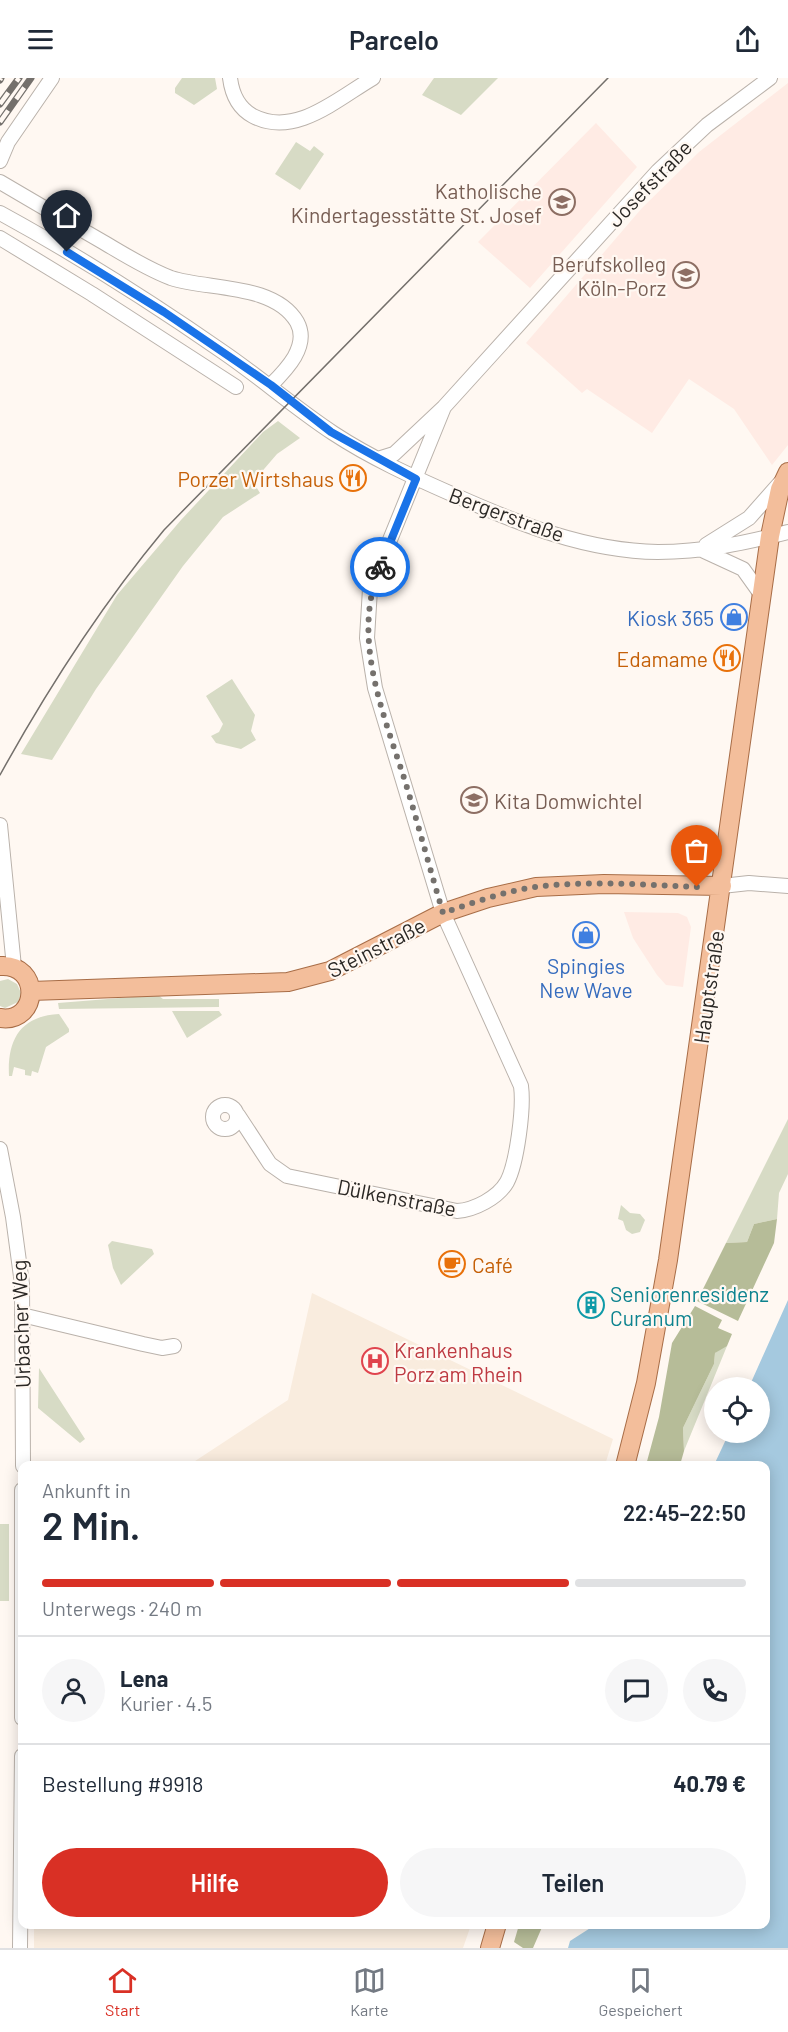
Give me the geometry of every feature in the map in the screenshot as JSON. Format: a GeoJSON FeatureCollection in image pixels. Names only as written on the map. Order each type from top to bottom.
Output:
{"type":"FeatureCollection","features":[{"type":"Feature","properties":{"kind":"main road","name":"Hauptstraße"},"geometry":{"type":"LineString","coordinates":[[626,1461],[655,1337],[763,597],[779,534],[780,489],[788,473]]}},
{"type":"Feature","properties":{"kind":"main road","name":"Steinstraße"},"geometry":{"type":"LineString","coordinates":[[31,991],[288,982],[310,979],[378,948],[443,913],[488,898],[536,887],[616,884],[722,886]]}},
{"type":"Feature","properties":{"kind":"main road"},"geometry":{"type":"LineString","coordinates":[[0,1018],[13,1018],[21,1014],[30,999],[31,991],[24,974],[7,967]]}},
{"type":"Feature","properties":{"kind":"main road"},"geometry":{"type":"LineString","coordinates":[[490,1948],[496,1929]]}},
{"type":"Feature","properties":{"kind":"street"},"geometry":{"type":"LineString","coordinates":[[0,161],[8,142],[52,78]]}},
{"type":"Feature","properties":{"kind":"street"},"geometry":{"type":"LineString","coordinates":[[230,78],[237,101],[246,112],[262,121],[285,124],[308,117],[373,78]]}},
{"type":"Feature","properties":{"kind":"street","name":"Josefstraße"},"geometry":{"type":"LineString","coordinates":[[378,459],[394,454],[444,407],[658,171],[707,125],[770,78]]}},
{"type":"Feature","properties":{"kind":"street"},"geometry":{"type":"LineString","coordinates":[[0,182],[144,266],[171,278],[247,291],[273,303],[291,315],[299,330],[299,345],[294,358],[271,385]]}},
{"type":"Feature","properties":{"kind":"street","name":"Bergerstraße"},"geometry":{"type":"LineString","coordinates":[[0,213],[164,312],[271,385],[331,432],[416,479],[510,520],[562,537],[627,549],[658,552],[734,546],[779,534]]}},
{"type":"Feature","properties":{"kind":"street"},"geometry":{"type":"LineString","coordinates":[[0,238],[236,387]]}},
{"type":"Feature","properties":{"kind":"street","name":"Josefstraße"},"geometry":{"type":"LineString","coordinates":[[443,913],[375,688],[367,638],[370,589],[444,407]]}},
{"type":"Feature","properties":{"kind":"street"},"geometry":{"type":"LineString","coordinates":[[699,549],[741,526],[788,473]]}},
{"type":"Feature","properties":{"kind":"street"},"geometry":{"type":"LineString","coordinates":[[699,549],[726,559],[743,569],[763,597]]}},
{"type":"Feature","properties":{"kind":"street"},"geometry":{"type":"LineString","coordinates":[[0,825],[7,967]]}},
{"type":"Feature","properties":{"kind":"street","name":"Steinstraße"},"geometry":{"type":"LineString","coordinates":[[722,886],[750,883],[788,886]]}},
{"type":"Feature","properties":{"kind":"street","name":"Dülkenstraße"},"geometry":{"type":"LineString","coordinates":[[238,1115],[270,1164],[287,1176],[457,1211],[477,1207],[502,1188],[508,1180],[522,1117],[521,1086],[443,913]]}},
{"type":"Feature","properties":{"kind":"street","name":"Urbacher Weg"},"geometry":{"type":"LineString","coordinates":[[0,1149],[15,1227],[21,1284],[23,1461]]}},
{"type":"Feature","properties":{"kind":"street"},"geometry":{"type":"LineString","coordinates":[[22,1315],[162,1348],[174,1346]]}},
{"type":"Feature","properties":{"kind":"street"},"geometry":{"type":"LineString","coordinates":[[20,1929],[20,1948]]}},
{"type":"Feature","properties":{"kind":"shaded area","name":"Berufskolleg Köln-Porz"},"geometry":{"type":"Polygon","coordinates":[[[788,83],[788,445],[772,465],[734,409],[689,379],[652,433],[587,389],[582,393],[526,343],[642,208],[699,152],[788,83]]]}},
{"type":"Feature","properties":{"kind":"shaded area","name":"Katholische Kindertagesstätte St. Josef"},"geometry":{"type":"Polygon","coordinates":[[[596,123],[637,167],[530,288],[478,242],[596,123]]]}},
{"type":"Feature","properties":{"kind":"shaded area"},"geometry":{"type":"Polygon","coordinates":[[[624,912],[678,913],[687,917],[691,927],[683,987],[666,985],[657,975],[633,938],[624,912]]]}},
{"type":"Feature","properties":{"kind":"shaded area","name":"Krankenhaus Porz am Rhein"},"geometry":{"type":"Polygon","coordinates":[[[312,1293],[613,1439],[606,1461],[195,1461],[288,1400],[312,1293]]]}},
{"type":"Feature","properties":{"kind":"shaded area"},"geometry":{"type":"Polygon","coordinates":[[[34,1929],[470,1929],[463,1948],[34,1948],[34,1929]]]}},
{"type":"Feature","properties":{"kind":"green space"},"geometry":{"type":"Polygon","coordinates":[[[182,78],[215,78],[217,89],[194,105],[175,93],[175,88],[182,78]]]}},
{"type":"Feature","properties":{"kind":"green space"},"geometry":{"type":"Polygon","coordinates":[[[434,78],[498,78],[461,115],[422,95],[434,78]]]}},
{"type":"Feature","properties":{"kind":"green space"},"geometry":{"type":"Polygon","coordinates":[[[296,142],[310,151],[314,146],[324,154],[300,190],[275,174],[296,142]]]}},
{"type":"Feature","properties":{"kind":"green space"},"geometry":{"type":"Polygon","coordinates":[[[278,421],[300,438],[277,454],[253,482],[260,493],[223,517],[183,566],[96,689],[52,760],[21,754],[117,595],[181,520],[263,432],[278,421]]]}},
{"type":"Feature","properties":{"kind":"green space"},"geometry":{"type":"Polygon","coordinates":[[[232,679],[255,715],[251,731],[256,740],[241,749],[216,743],[211,736],[219,732],[223,724],[206,696],[232,679]]]}},
{"type":"Feature","properties":{"kind":"green space"},"geometry":{"type":"Polygon","coordinates":[[[8,979],[17,984],[21,993],[18,1002],[5,1008],[0,1006],[0,981],[8,979]]]}},
{"type":"Feature","properties":{"kind":"green space"},"geometry":{"type":"Polygon","coordinates":[[[158,995],[163,999],[219,999],[219,1007],[59,1009],[58,1003],[158,995]]]}},
{"type":"Feature","properties":{"kind":"green space"},"geometry":{"type":"Polygon","coordinates":[[[172,1011],[219,1011],[222,1015],[187,1038],[172,1011]]]}},
{"type":"Feature","properties":{"kind":"green space"},"geometry":{"type":"Polygon","coordinates":[[[59,1014],[69,1032],[46,1047],[38,1073],[32,1071],[31,1076],[25,1075],[25,1070],[14,1067],[12,1076],[9,1076],[11,1051],[19,1032],[35,1019],[59,1014]]]}},
{"type":"Feature","properties":{"kind":"green space"},"geometry":{"type":"Polygon","coordinates":[[[788,1119],[788,1174],[779,1193],[777,1219],[754,1224],[747,1242],[726,1243],[788,1119]]]}},
{"type":"Feature","properties":{"kind":"green space"},"geometry":{"type":"Polygon","coordinates":[[[621,1205],[630,1213],[640,1214],[645,1220],[640,1232],[632,1234],[626,1230],[623,1221],[618,1219],[621,1205]]]}},
{"type":"Feature","properties":{"kind":"green space"},"geometry":{"type":"Polygon","coordinates":[[[777,1219],[774,1243],[738,1321],[697,1301],[726,1243],[747,1242],[754,1224],[777,1219]]]}},
{"type":"Feature","properties":{"kind":"green space"},"geometry":{"type":"Polygon","coordinates":[[[112,1241],[152,1249],[154,1254],[121,1285],[113,1268],[108,1245],[112,1241]]]}},
{"type":"Feature","properties":{"kind":"green space"},"geometry":{"type":"Polygon","coordinates":[[[695,1306],[722,1320],[718,1328],[732,1334],[727,1346],[715,1353],[714,1364],[708,1377],[704,1377],[704,1385],[683,1428],[684,1451],[681,1461],[647,1461],[659,1417],[672,1343],[695,1306]]]}},
{"type":"Feature","properties":{"kind":"green space"},"geometry":{"type":"Polygon","coordinates":[[[727,1346],[714,1377],[708,1377],[714,1364],[715,1353],[727,1346]]]}},
{"type":"Feature","properties":{"kind":"green space"},"geometry":{"type":"Polygon","coordinates":[[[39,1368],[85,1439],[80,1443],[38,1408],[39,1368]]]}},
{"type":"Feature","properties":{"kind":"green space"},"geometry":{"type":"Polygon","coordinates":[[[704,1385],[704,1402],[684,1451],[683,1428],[704,1385]]]}},
{"type":"Feature","properties":{"kind":"green space"},"geometry":{"type":"Polygon","coordinates":[[[0,1524],[9,1524],[9,1601],[0,1601],[0,1524]]]}},
{"type":"Feature","properties":{"kind":"green space"},"geometry":{"type":"Polygon","coordinates":[[[518,1929],[541,1929],[533,1948],[523,1948],[514,1942],[518,1929]]]}},
{"type":"Feature","properties":{"kind":"water"},"geometry":{"type":"Polygon","coordinates":[[[788,1300],[788,1948],[568,1948],[570,1941],[589,1929],[770,1929],[770,1461],[716,1461],[724,1443],[770,1443],[770,1377],[753,1377],[788,1300]]]}},
{"type":"Feature","properties":{"kind":"tram line"},"geometry":{"type":"LineString","coordinates":[[0,775],[76,649],[118,589],[164,530],[608,78]]}},
{"type":"Feature","properties":{"kind":"railway"},"geometry":{"type":"LineString","coordinates":[[0,104],[19,78]]}},
{"type":"Feature","properties":{"kind":"railway"},"geometry":{"type":"LineString","coordinates":[[0,122],[31,78]]}},
{"type":"Feature","properties":{"kind":"way so far"},"geometry":{"type":"LineString","coordinates":[[380,567],[370,589],[367,638],[375,688],[443,913],[488,898],[536,887],[639,884],[697,887]]}},
{"type":"Feature","properties":{"kind":"place","name":"Katholische Kindertagesstätte St. Josef"},"geometry":{"type":"Point","coordinates":[562,202]}},
{"type":"Feature","properties":{"kind":"place","name":"Berufskolleg Köln-Porz"},"geometry":{"type":"Point","coordinates":[686,275]}},
{"type":"Feature","properties":{"kind":"place","name":"Porzer Wirtshaus"},"geometry":{"type":"Point","coordinates":[353,478]}},
{"type":"Feature","properties":{"kind":"place","name":"Kiosk 365"},"geometry":{"type":"Point","coordinates":[734,617]}},
{"type":"Feature","properties":{"kind":"place","name":"Edamame"},"geometry":{"type":"Point","coordinates":[727,658]}},
{"type":"Feature","properties":{"kind":"place","name":"Kita Domwichtel"},"geometry":{"type":"Point","coordinates":[474,800]}},
{"type":"Feature","properties":{"kind":"place","name":"Spingies New Wave"},"geometry":{"type":"Point","coordinates":[586,935]}},
{"type":"Feature","properties":{"kind":"place","name":"Café"},"geometry":{"type":"Point","coordinates":[452,1264]}},
{"type":"Feature","properties":{"kind":"place","name":"Seniorenresidenz Curanum"},"geometry":{"type":"Point","coordinates":[591,1305]}},
{"type":"Feature","properties":{"kind":"place","name":"Krankenhaus Porz am Rhein"},"geometry":{"type":"Point","coordinates":[375,1361]}},
{"type":"Feature","properties":{"kind":"route"},"geometry":{"type":"LineString","coordinates":[[67,252],[143,297],[271,385],[331,432],[416,479],[380,567]]}}]}
